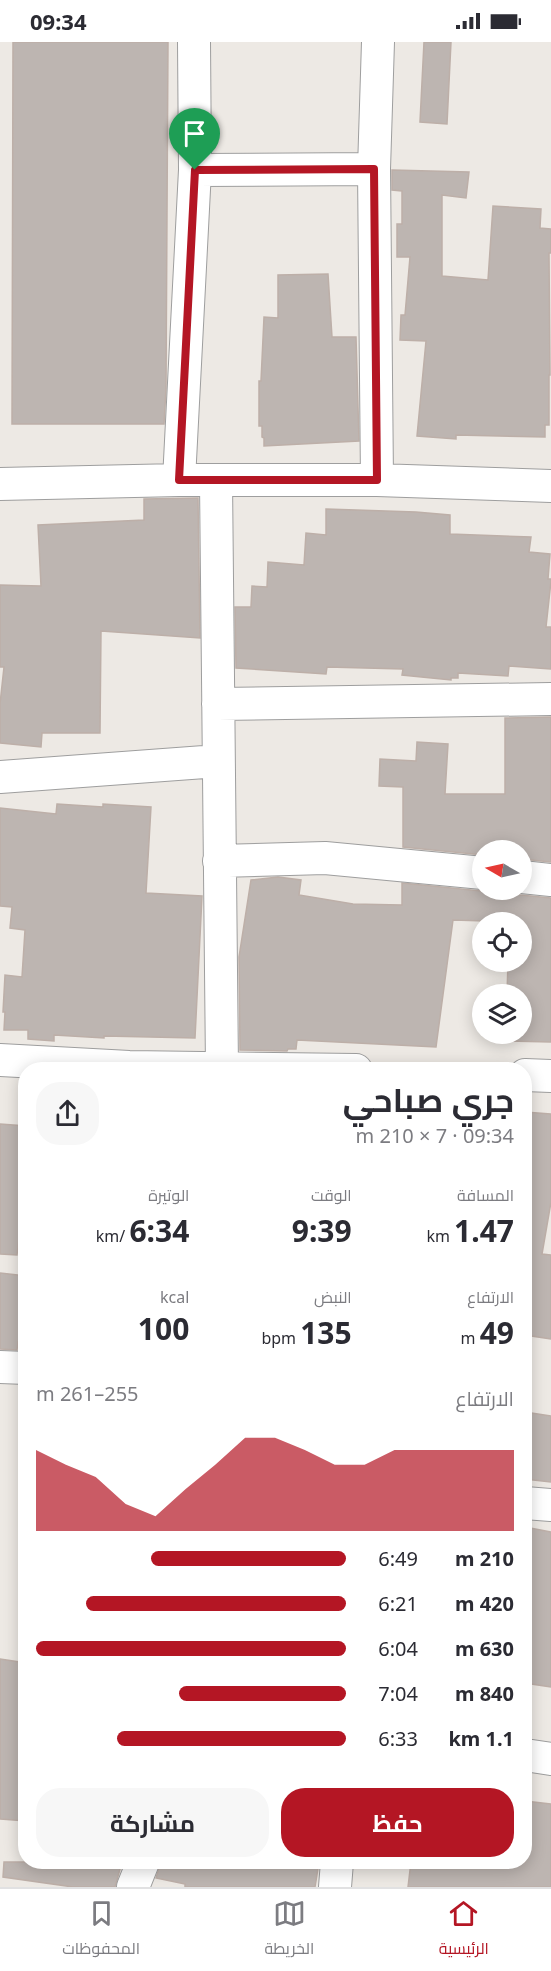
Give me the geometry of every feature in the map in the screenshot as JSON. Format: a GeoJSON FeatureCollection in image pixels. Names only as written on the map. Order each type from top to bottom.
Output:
{"type":"FeatureCollection","features":[{"type":"Feature","properties":{"kind":"street"},"geometry":{"type":"LineString","coordinates":[[179,480],[195,170],[194,42]]}},
{"type":"Feature","properties":{"kind":"street"},"geometry":{"type":"LineString","coordinates":[[377,480],[374,169],[378,42]]}},
{"type":"Feature","properties":{"kind":"street"},"geometry":{"type":"LineString","coordinates":[[195,170],[374,169]]}},
{"type":"Feature","properties":{"kind":"street"},"geometry":{"type":"LineString","coordinates":[[0,484],[179,480],[377,480],[551,486]]}},
{"type":"Feature","properties":{"kind":"street"},"geometry":{"type":"LineString","coordinates":[[216,481],[222,1062]]}},
{"type":"Feature","properties":{"kind":"street"},"geometry":{"type":"LineString","coordinates":[[218,704],[551,699]]}},
{"type":"Feature","properties":{"kind":"street"},"geometry":{"type":"LineString","coordinates":[[0,777],[218,761]]}},
{"type":"Feature","properties":{"kind":"street"},"geometry":{"type":"LineString","coordinates":[[219,861],[325,858],[472,872]]}},
{"type":"Feature","properties":{"kind":"street"},"geometry":{"type":"LineString","coordinates":[[532,878],[551,880]]}},
{"type":"Feature","properties":{"kind":"street"},"geometry":{"type":"LineString","coordinates":[[0,1060],[32,1062]]}},
{"type":"Feature","properties":{"kind":"street"},"geometry":{"type":"LineString","coordinates":[[532,1075],[551,1076]]}},
{"type":"Feature","properties":{"kind":"street"},"geometry":{"type":"LineString","coordinates":[[0,1367],[18,1368]]}},
{"type":"Feature","properties":{"kind":"street"},"geometry":{"type":"LineString","coordinates":[[532,1504],[551,1505]]}},
{"type":"Feature","properties":{"kind":"street"},"geometry":{"type":"LineString","coordinates":[[532,1756],[551,1759]]}},
{"type":"Feature","properties":{"kind":"street"},"geometry":{"type":"LineString","coordinates":[[133,1887],[140,1869]]}},
{"type":"Feature","properties":{"kind":"street"},"geometry":{"type":"LineString","coordinates":[[335,1887],[336,1869]]}},
{"type":"Feature","properties":{"kind":"building"},"geometry":{"type":"Polygon","coordinates":[[[13,42],[168,42],[164,424],[12,424],[13,42]]]}},
{"type":"Feature","properties":{"kind":"building"},"geometry":{"type":"Polygon","coordinates":[[[424,42],[451,42],[447,124],[420,122],[424,42]]]}},
{"type":"Feature","properties":{"kind":"building"},"geometry":{"type":"Polygon","coordinates":[[[392,170],[469,172],[466,198],[442,195],[442,276],[488,280],[493,206],[541,209],[540,228],[551,229],[549,425],[545,425],[545,437],[456,435],[456,439],[417,436],[426,341],[400,340],[401,315],[405,315],[410,257],[397,257],[397,224],[402,224],[402,191],[392,190],[392,170]]]}},
{"type":"Feature","properties":{"kind":"building"},"geometry":{"type":"Polygon","coordinates":[[[328,274],[332,337],[356,337],[359,441],[264,446],[262,426],[259,426],[259,381],[261,381],[264,317],[278,318],[278,275],[328,274]]]}},
{"type":"Feature","properties":{"kind":"building"},"geometry":{"type":"Polygon","coordinates":[[[198,498],[200,638],[101,631],[100,733],[42,733],[41,747],[0,743],[0,704],[4,667],[0,667],[0,585],[41,586],[38,525],[144,520],[144,499],[198,498]]]}},
{"type":"Feature","properties":{"kind":"building"},"geometry":{"type":"Polygon","coordinates":[[[326,509],[450,515],[450,534],[531,537],[529,552],[550,554],[548,579],[551,581],[546,627],[551,627],[551,669],[509,666],[508,676],[458,673],[458,678],[451,678],[451,680],[402,675],[403,669],[327,667],[326,674],[236,668],[235,607],[251,607],[252,586],[267,587],[268,562],[304,565],[306,533],[326,535],[326,509]]]}},
{"type":"Feature","properties":{"kind":"building"},"geometry":{"type":"Polygon","coordinates":[[[551,717],[551,862],[532,860],[532,840],[472,840],[472,854],[403,847],[403,787],[379,786],[380,759],[416,761],[417,742],[448,744],[445,794],[505,794],[505,718],[551,717]]]}},
{"type":"Feature","properties":{"kind":"building"},"geometry":{"type":"Polygon","coordinates":[[[57,804],[151,807],[146,893],[202,896],[195,1038],[104,1036],[104,1038],[54,1035],[54,1041],[28,1039],[28,1030],[4,1030],[5,975],[22,977],[25,930],[10,928],[12,907],[0,906],[0,808],[56,814],[57,804]]]}},
{"type":"Feature","properties":{"kind":"building"},"geometry":{"type":"Polygon","coordinates":[[[278,877],[301,880],[299,895],[353,904],[402,905],[402,883],[472,890],[472,900],[532,900],[532,896],[551,898],[551,1042],[532,1042],[532,984],[507,984],[508,972],[532,972],[532,912],[472,912],[472,921],[453,920],[436,1047],[297,1040],[296,1049],[287,1051],[240,1050],[239,957],[251,880],[278,877]]]}},
{"type":"Feature","properties":{"kind":"building"},"geometry":{"type":"Polygon","coordinates":[[[532,1113],[551,1114],[551,1202],[542,1254],[551,1255],[551,1339],[532,1336],[532,1113]]]}},
{"type":"Feature","properties":{"kind":"building"},"geometry":{"type":"Polygon","coordinates":[[[0,1124],[18,1125],[18,1246],[17,1255],[0,1254],[0,1124]]]}},
{"type":"Feature","properties":{"kind":"building"},"geometry":{"type":"Polygon","coordinates":[[[0,1273],[18,1275],[17,1350],[0,1349],[0,1273]]]}},
{"type":"Feature","properties":{"kind":"building"},"geometry":{"type":"Polygon","coordinates":[[[532,1413],[551,1416],[551,1482],[532,1480],[532,1413]]]}},
{"type":"Feature","properties":{"kind":"building"},"geometry":{"type":"Polygon","coordinates":[[[532,1528],[551,1532],[551,1687],[532,1684],[532,1528]]]}},
{"type":"Feature","properties":{"kind":"building"},"geometry":{"type":"Polygon","coordinates":[[[0,1659],[18,1662],[18,1820],[0,1819],[0,1659]]]}},
{"type":"Feature","properties":{"kind":"building"},"geometry":{"type":"Polygon","coordinates":[[[532,1802],[551,1804],[551,1887],[408,1887],[410,1869],[532,1869],[532,1802]]]}},
{"type":"Feature","properties":{"kind":"building"},"geometry":{"type":"Polygon","coordinates":[[[4,1862],[18,1862],[18,1869],[120,1869],[115,1887],[73,1887],[3,1877],[4,1862]]]}},
{"type":"Feature","properties":{"kind":"building"},"geometry":{"type":"Polygon","coordinates":[[[159,1869],[318,1869],[315,1887],[185,1887],[185,1884],[156,1878],[159,1869]]]}},
{"type":"Feature","properties":{"kind":"route"},"geometry":{"type":"LineString","coordinates":[[374,169],[377,480],[179,480],[195,170],[374,169]]}}]}
